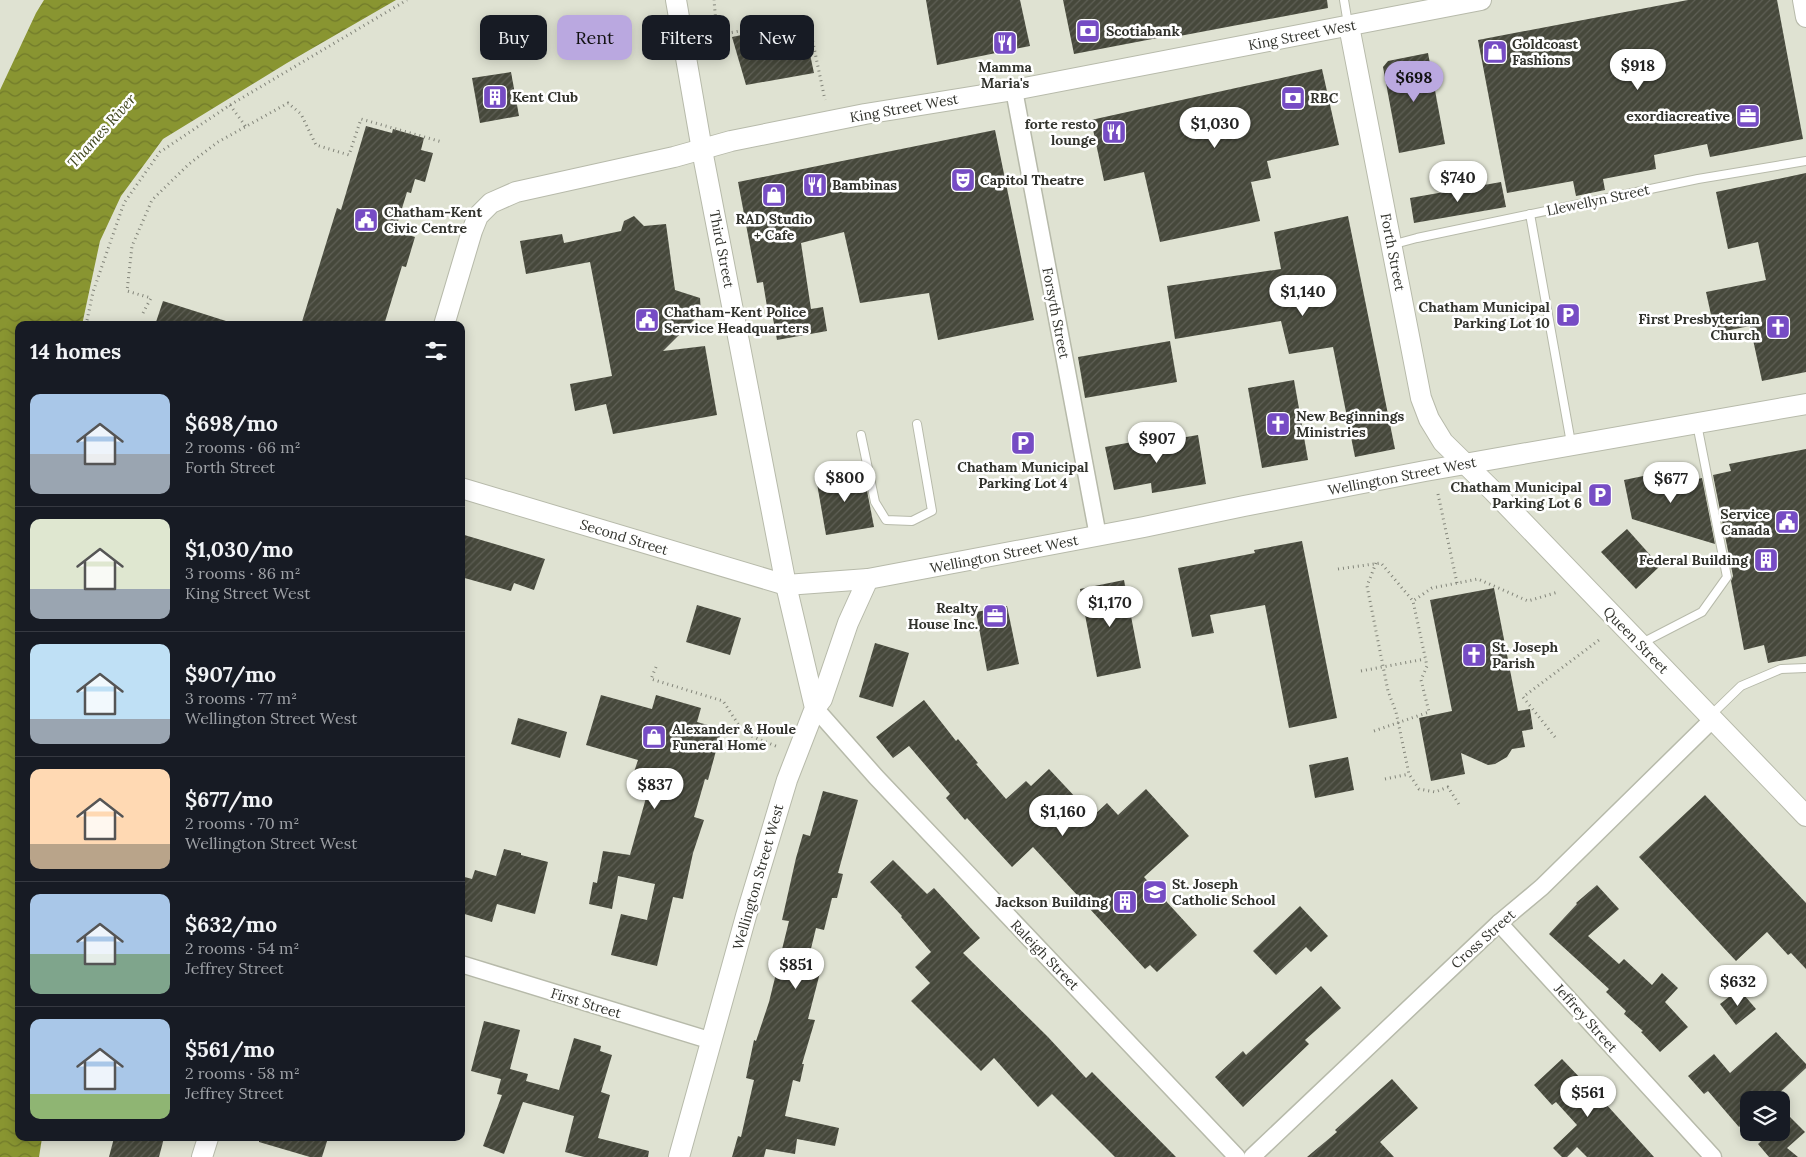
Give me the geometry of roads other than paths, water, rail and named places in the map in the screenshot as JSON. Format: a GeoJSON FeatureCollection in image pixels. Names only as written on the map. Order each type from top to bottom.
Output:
{"type":"FeatureCollection","features":[{"type":"Feature","properties":{"kind":"street","name":"Third Street"},"geometry":{"type":"LineString","coordinates":[[676,0],[702,150],[786,585]]}},
{"type":"Feature","properties":{"kind":"street","name":"King Street West"},"geometry":{"type":"LineString","coordinates":[[445,321],[478,216],[491,203],[516,192],[702,150],[731,141],[865,114],[1014,90],[1481,0]]}},
{"type":"Feature","properties":{"kind":"street"},"geometry":{"type":"LineString","coordinates":[[1803,0],[1806,17]]}},
{"type":"Feature","properties":{"kind":"street","name":"Forth Street"},"geometry":{"type":"LineString","coordinates":[[1349,26],[1421,398],[1429,419],[1443,442],[1466,464]]}},
{"type":"Feature","properties":{"kind":"street","name":"Forsyth Street"},"geometry":{"type":"LineString","coordinates":[[1014,90],[1098,536]]}},
{"type":"Feature","properties":{"kind":"street","name":"Wellington Street West"},"geometry":{"type":"LineString","coordinates":[[786,585],[868,579],[1466,464],[1806,404]]}},
{"type":"Feature","properties":{"kind":"street","name":"Queen Street"},"geometry":{"type":"LineString","coordinates":[[1466,464],[1711,718],[1802,805]]}},
{"type":"Feature","properties":{"kind":"street","name":"Second Street"},"geometry":{"type":"LineString","coordinates":[[465,489],[786,585]]}},
{"type":"Feature","properties":{"kind":"street","name":"Wellington Street West"},"geometry":{"type":"LineString","coordinates":[[679,1157],[746,916],[787,780],[815,708],[822,699],[848,623],[868,579]]}},
{"type":"Feature","properties":{"kind":"street"},"geometry":{"type":"LineString","coordinates":[[786,585],[815,708]]}},
{"type":"Feature","properties":{"kind":"street","name":"Raleigh Street"},"geometry":{"type":"LineString","coordinates":[[815,708],[876,777],[1237,1157]]}},
{"type":"Feature","properties":{"kind":"street","name":"Cross Street"},"geometry":{"type":"LineString","coordinates":[[1252,1157],[1499,923],[1542,887],[1711,718]]}},
{"type":"Feature","properties":{"kind":"street","name":"Jeffrey Street"},"geometry":{"type":"LineString","coordinates":[[1499,923],[1713,1157]]}},
{"type":"Feature","properties":{"kind":"street","name":"First Street"},"geometry":{"type":"LineString","coordinates":[[465,965],[712,1041]]}},
{"type":"Feature","properties":{"kind":"street"},"geometry":{"type":"LineString","coordinates":[[202,1157],[207,1141]]}},
{"type":"Feature","properties":{"kind":"lane"},"geometry":{"type":"LineString","coordinates":[[1344,0],[1349,26]]}},
{"type":"Feature","properties":{"kind":"lane","name":"Llewellyn Street"},"geometry":{"type":"LineString","coordinates":[[1391,245],[1530,214],[1698,180],[1806,161]]}},
{"type":"Feature","properties":{"kind":"lane"},"geometry":{"type":"LineString","coordinates":[[1530,214],[1572,445]]}},
{"type":"Feature","properties":{"kind":"lane"},"geometry":{"type":"LineString","coordinates":[[1640,644],[1702,612],[1727,577],[1697,423]]}},
{"type":"Feature","properties":{"kind":"lane"},"geometry":{"type":"LineString","coordinates":[[861,435],[875,502],[886,520],[912,521],[932,511],[917,424]]}},
{"type":"Feature","properties":{"kind":"lane"},"geometry":{"type":"LineString","coordinates":[[1711,718],[1741,686],[1780,669],[1806,668]]}},
{"type":"Feature","properties":{"kind":"water","name":"Thames River"},"geometry":{"type":"Polygon","coordinates":[[[44,0],[396,0],[287,63],[163,139],[121,196],[100,241],[83,321],[15,321],[15,1141],[42,1141],[39,1157],[0,1157],[0,90],[44,0]]]}},
{"type":"Feature","properties":{"kind":"place","name":"Scotiabank"},"geometry":{"type":"Point","coordinates":[1088,31]}},
{"type":"Feature","properties":{"kind":"place","name":"Mamma Maria's"},"geometry":{"type":"Point","coordinates":[1005,43]}},
{"type":"Feature","properties":{"kind":"place","name":"Goldcoast Fashions"},"geometry":{"type":"Point","coordinates":[1495,52]}},
{"type":"Feature","properties":{"kind":"place","name":"Kent Club"},"geometry":{"type":"Point","coordinates":[495,97]}},
{"type":"Feature","properties":{"kind":"place","name":"RBC"},"geometry":{"type":"Point","coordinates":[1293,98]}},
{"type":"Feature","properties":{"kind":"place","name":"exordiacreative"},"geometry":{"type":"Point","coordinates":[1748,116]}},
{"type":"Feature","properties":{"kind":"place","name":"forte resto lounge"},"geometry":{"type":"Point","coordinates":[1114,132]}},
{"type":"Feature","properties":{"kind":"place","name":"Capitol Theatre"},"geometry":{"type":"Point","coordinates":[963,180]}},
{"type":"Feature","properties":{"kind":"place","name":"Bambinas"},"geometry":{"type":"Point","coordinates":[815,185]}},
{"type":"Feature","properties":{"kind":"place","name":"RAD Studio + Cafe"},"geometry":{"type":"Point","coordinates":[774,195]}},
{"type":"Feature","properties":{"kind":"place","name":"Chatham-Kent Civic Centre"},"geometry":{"type":"Point","coordinates":[366,220]}},
{"type":"Feature","properties":{"kind":"place","name":"Chatham Municipal Parking Lot 10"},"geometry":{"type":"Point","coordinates":[1568,315]}},
{"type":"Feature","properties":{"kind":"place","name":"Chatham-Kent Police Service Headquarters"},"geometry":{"type":"Point","coordinates":[647,320]}},
{"type":"Feature","properties":{"kind":"place","name":"First Presbyterian Church"},"geometry":{"type":"Point","coordinates":[1778,327]}},
{"type":"Feature","properties":{"kind":"place","name":"New Beginnings Ministries"},"geometry":{"type":"Point","coordinates":[1278,424]}},
{"type":"Feature","properties":{"kind":"place","name":"Chatham Municipal Parking Lot 4"},"geometry":{"type":"Point","coordinates":[1023,443]}},
{"type":"Feature","properties":{"kind":"place","name":"Chatham Municipal Parking Lot 6"},"geometry":{"type":"Point","coordinates":[1600,495]}},
{"type":"Feature","properties":{"kind":"place","name":"Service Canada"},"geometry":{"type":"Point","coordinates":[1787,522]}},
{"type":"Feature","properties":{"kind":"place","name":"Federal Building"},"geometry":{"type":"Point","coordinates":[1766,560]}},
{"type":"Feature","properties":{"kind":"place","name":"Realty House Inc."},"geometry":{"type":"Point","coordinates":[995,616]}},
{"type":"Feature","properties":{"kind":"place","name":"St. Joseph Parish"},"geometry":{"type":"Point","coordinates":[1474,655]}},
{"type":"Feature","properties":{"kind":"place","name":"Alexander & Houle Funeral Home"},"geometry":{"type":"Point","coordinates":[654,737]}},
{"type":"Feature","properties":{"kind":"place","name":"St. Joseph Catholic School"},"geometry":{"type":"Point","coordinates":[1155,892]}},
{"type":"Feature","properties":{"kind":"place","name":"Jackson Building"},"geometry":{"type":"Point","coordinates":[1125,902]}}]}
